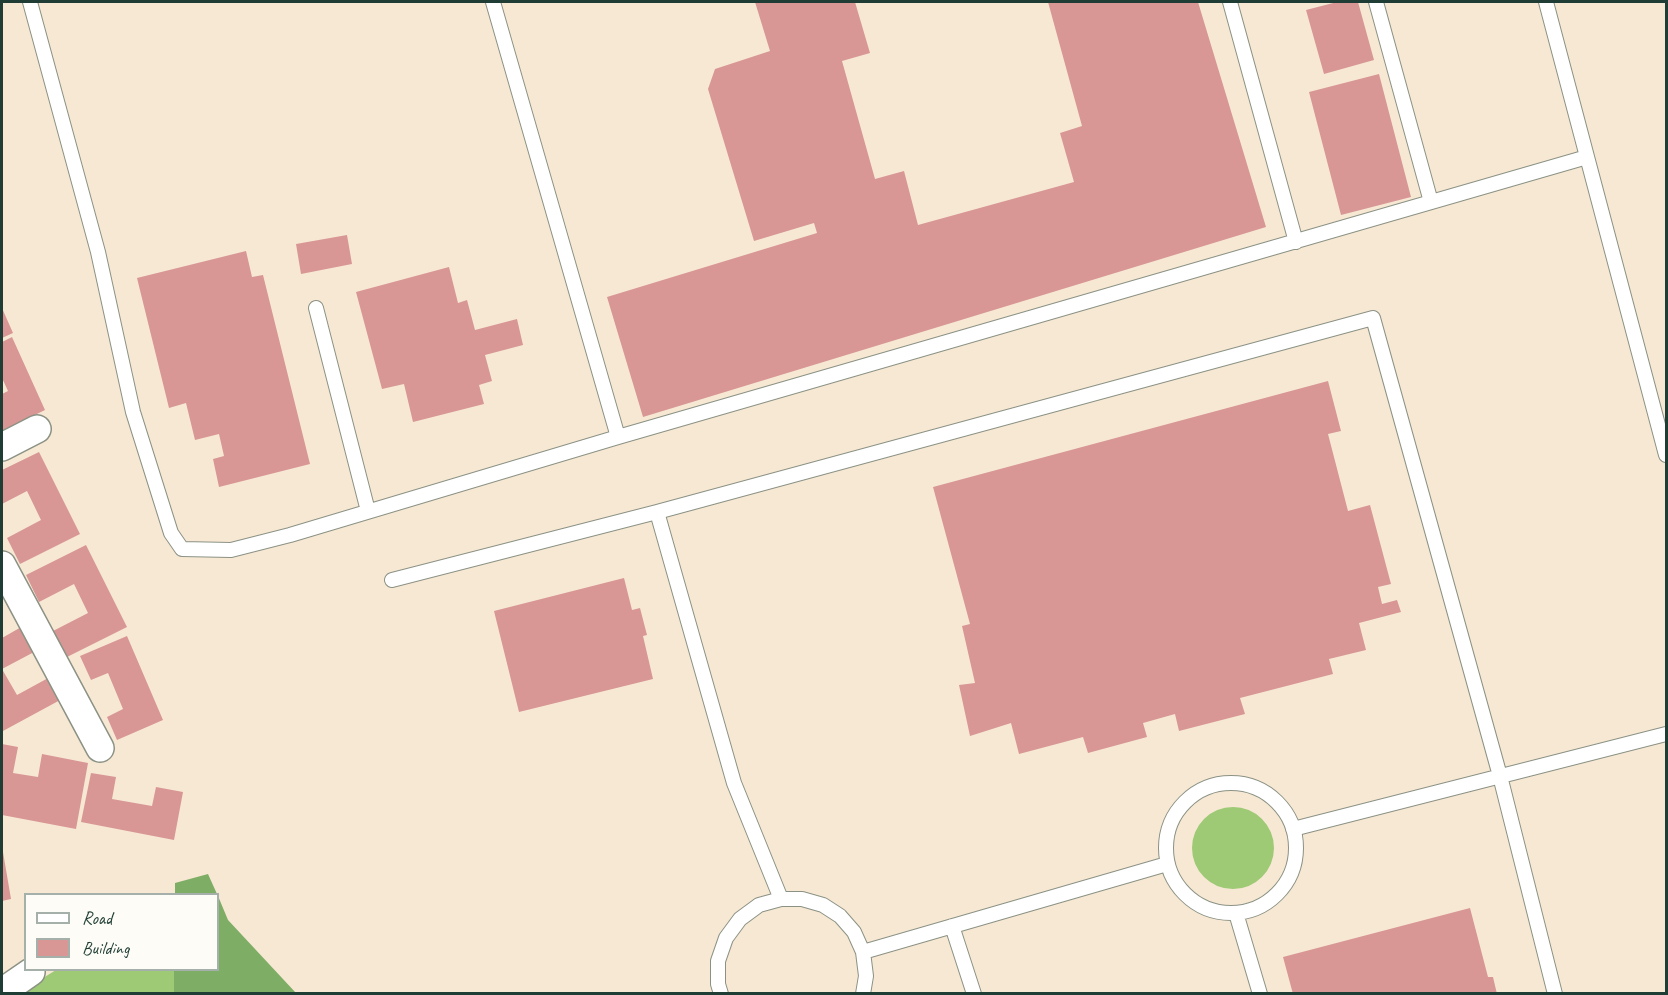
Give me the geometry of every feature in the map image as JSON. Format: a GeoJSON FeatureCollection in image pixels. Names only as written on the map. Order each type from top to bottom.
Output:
{"type":"FeatureCollection","features":[{"type":"Feature","properties":{"kind":"street"},"geometry":{"type":"LineString","coordinates":[[2,447],[37,429]]}},
{"type":"Feature","properties":{"kind":"street"},"geometry":{"type":"LineString","coordinates":[[2,565],[100,748]]}},
{"type":"Feature","properties":{"kind":"street"},"geometry":{"type":"LineString","coordinates":[[2,992],[31,972]]}},
{"type":"Feature","properties":{"kind":"lane"},"geometry":{"type":"LineString","coordinates":[[30,2],[98,252],[134,412],[171,533],[182,549],[231,549],[290,535],[618,436],[1587,157]]}},
{"type":"Feature","properties":{"kind":"lane"},"geometry":{"type":"LineString","coordinates":[[493,2],[618,436]]}},
{"type":"Feature","properties":{"kind":"lane"},"geometry":{"type":"LineString","coordinates":[[1230,2],[1296,242]]}},
{"type":"Feature","properties":{"kind":"lane"},"geometry":{"type":"LineString","coordinates":[[1376,2],[1431,202]]}},
{"type":"Feature","properties":{"kind":"lane"},"geometry":{"type":"LineString","coordinates":[[1546,2],[1666,455]]}},
{"type":"Feature","properties":{"kind":"lane"},"geometry":{"type":"LineString","coordinates":[[316,308],[368,512]]}},
{"type":"Feature","properties":{"kind":"lane"},"geometry":{"type":"LineString","coordinates":[[392,580],[657,512],[1372,318],[1500,776],[1555,993]]}},
{"type":"Feature","properties":{"kind":"lane"},"geometry":{"type":"LineString","coordinates":[[657,512],[734,783],[781,899]]}},
{"type":"Feature","properties":{"kind":"lane"},"geometry":{"type":"LineString","coordinates":[[1293,829],[1666,734]]}},
{"type":"Feature","properties":{"kind":"lane"},"geometry":{"type":"LineString","coordinates":[[1224,783],[1246,784],[1267,793],[1283,809],[1293,829],[1296,848],[1293,867],[1284,885],[1272,899],[1255,909],[1236,913],[1218,912],[1200,906],[1185,895],[1174,880],[1167,864],[1166,841],[1172,820],[1185,802],[1203,789],[1224,783]]}},
{"type":"Feature","properties":{"kind":"lane"},"geometry":{"type":"LineString","coordinates":[[863,952],[1167,864]]}},
{"type":"Feature","properties":{"kind":"lane"},"geometry":{"type":"LineString","coordinates":[[721,993],[718,984],[718,961],[726,938],[740,919],[759,906],[781,899],[802,899],[823,905],[840,916],[854,932],[863,952],[866,976],[863,993]]}},
{"type":"Feature","properties":{"kind":"lane"},"geometry":{"type":"LineString","coordinates":[[1236,913],[1260,993]]}},
{"type":"Feature","properties":{"kind":"lane"},"geometry":{"type":"LineString","coordinates":[[952,926],[974,993]]}},
{"type":"Feature","properties":{"kind":"green space"},"geometry":{"type":"Polygon","coordinates":[[[1225,807],[1241,807],[1256,814],[1267,825],[1274,840],[1271,864],[1262,877],[1241,889],[1225,889],[1210,882],[1199,871],[1192,856],[1192,840],[1199,825],[1210,814],[1225,807]]]}},
{"type":"Feature","properties":{"kind":"green space"},"geometry":{"type":"Polygon","coordinates":[[[208,874],[217,893],[175,893],[175,883],[208,874]]]}},
{"type":"Feature","properties":{"kind":"green space"},"geometry":{"type":"Polygon","coordinates":[[[219,898],[228,920],[296,993],[174,993],[174,971],[219,971],[219,898]]]}},
{"type":"Feature","properties":{"kind":"green space"},"geometry":{"type":"Polygon","coordinates":[[[54,971],[174,971],[174,993],[17,994],[54,971]]]}},
{"type":"Feature","properties":{"kind":"building"},"geometry":{"type":"Polygon","coordinates":[[[755,2],[855,2],[870,53],[842,61],[875,179],[904,171],[918,225],[1074,182],[1060,133],[1082,126],[1048,2],[1198,2],[1266,227],[643,417],[607,297],[817,233],[814,223],[754,241],[708,89],[715,69],[770,51],[755,2]]]}},
{"type":"Feature","properties":{"kind":"building"},"geometry":{"type":"Polygon","coordinates":[[[1337,2],[1358,2],[1374,60],[1324,74],[1306,10],[1337,2]]]}},
{"type":"Feature","properties":{"kind":"building"},"geometry":{"type":"Polygon","coordinates":[[[1379,74],[1411,197],[1341,215],[1309,92],[1379,74]]]}},
{"type":"Feature","properties":{"kind":"building"},"geometry":{"type":"Polygon","coordinates":[[[347,235],[352,264],[301,274],[296,244],[347,235]]]}},
{"type":"Feature","properties":{"kind":"building"},"geometry":{"type":"Polygon","coordinates":[[[246,251],[252,277],[263,275],[310,464],[219,487],[213,459],[224,456],[219,434],[195,440],[186,403],[169,408],[137,278],[246,251]]]}},
{"type":"Feature","properties":{"kind":"building"},"geometry":{"type":"Polygon","coordinates":[[[449,267],[458,303],[467,300],[475,330],[517,319],[523,345],[485,355],[492,381],[479,385],[484,404],[413,422],[404,384],[382,389],[356,292],[449,267]]]}},
{"type":"Feature","properties":{"kind":"building"},"geometry":{"type":"Polygon","coordinates":[[[2,308],[13,333],[2,338],[2,308]]]}},
{"type":"Feature","properties":{"kind":"building"},"geometry":{"type":"Polygon","coordinates":[[[12,337],[45,410],[2,431],[2,394],[8,391],[2,378],[2,342],[12,337]]]}},
{"type":"Feature","properties":{"kind":"building"},"geometry":{"type":"Polygon","coordinates":[[[1328,381],[1341,431],[1328,434],[1348,511],[1370,505],[1391,584],[1378,587],[1382,604],[1397,600],[1401,612],[1359,623],[1366,650],[1329,659],[1333,674],[1240,698],[1245,714],[1179,731],[1175,714],[1143,723],[1147,737],[1088,753],[1083,737],[1019,754],[1011,723],[970,736],[959,685],[975,683],[962,626],[970,624],[933,487],[1328,381]]]}},
{"type":"Feature","properties":{"kind":"building"},"geometry":{"type":"Polygon","coordinates":[[[39,452],[80,534],[20,564],[7,538],[41,520],[27,491],[2,504],[2,470],[39,452]]]}},
{"type":"Feature","properties":{"kind":"building"},"geometry":{"type":"Polygon","coordinates":[[[86,545],[127,627],[67,657],[53,631],[88,613],[74,584],[39,602],[26,575],[86,545]]]}},
{"type":"Feature","properties":{"kind":"building"},"geometry":{"type":"Polygon","coordinates":[[[624,578],[632,610],[640,608],[647,635],[643,636],[653,679],[519,712],[494,611],[624,578]]]}},
{"type":"Feature","properties":{"kind":"building"},"geometry":{"type":"Polygon","coordinates":[[[23,626],[36,651],[2,669],[2,638],[23,626]]]}},
{"type":"Feature","properties":{"kind":"building"},"geometry":{"type":"Polygon","coordinates":[[[127,636],[163,720],[117,740],[107,717],[123,709],[108,673],[91,680],[80,656],[127,636]]]}},
{"type":"Feature","properties":{"kind":"building"},"geometry":{"type":"Polygon","coordinates":[[[2,669],[17,695],[50,677],[62,699],[3,731],[2,669]]]}},
{"type":"Feature","properties":{"kind":"building"},"geometry":{"type":"Polygon","coordinates":[[[2,744],[18,747],[13,773],[38,777],[42,754],[88,763],[76,829],[2,815],[2,744]]]}},
{"type":"Feature","properties":{"kind":"building"},"geometry":{"type":"Polygon","coordinates":[[[91,773],[116,777],[112,799],[152,806],[156,787],[183,792],[174,840],[81,822],[91,773]]]}},
{"type":"Feature","properties":{"kind":"building"},"geometry":{"type":"Polygon","coordinates":[[[2,852],[11,899],[2,901],[2,852]]]}},
{"type":"Feature","properties":{"kind":"building"},"geometry":{"type":"Polygon","coordinates":[[[1470,908],[1488,977],[1493,977],[1497,994],[1293,994],[1283,957],[1470,908]]]}}]}
